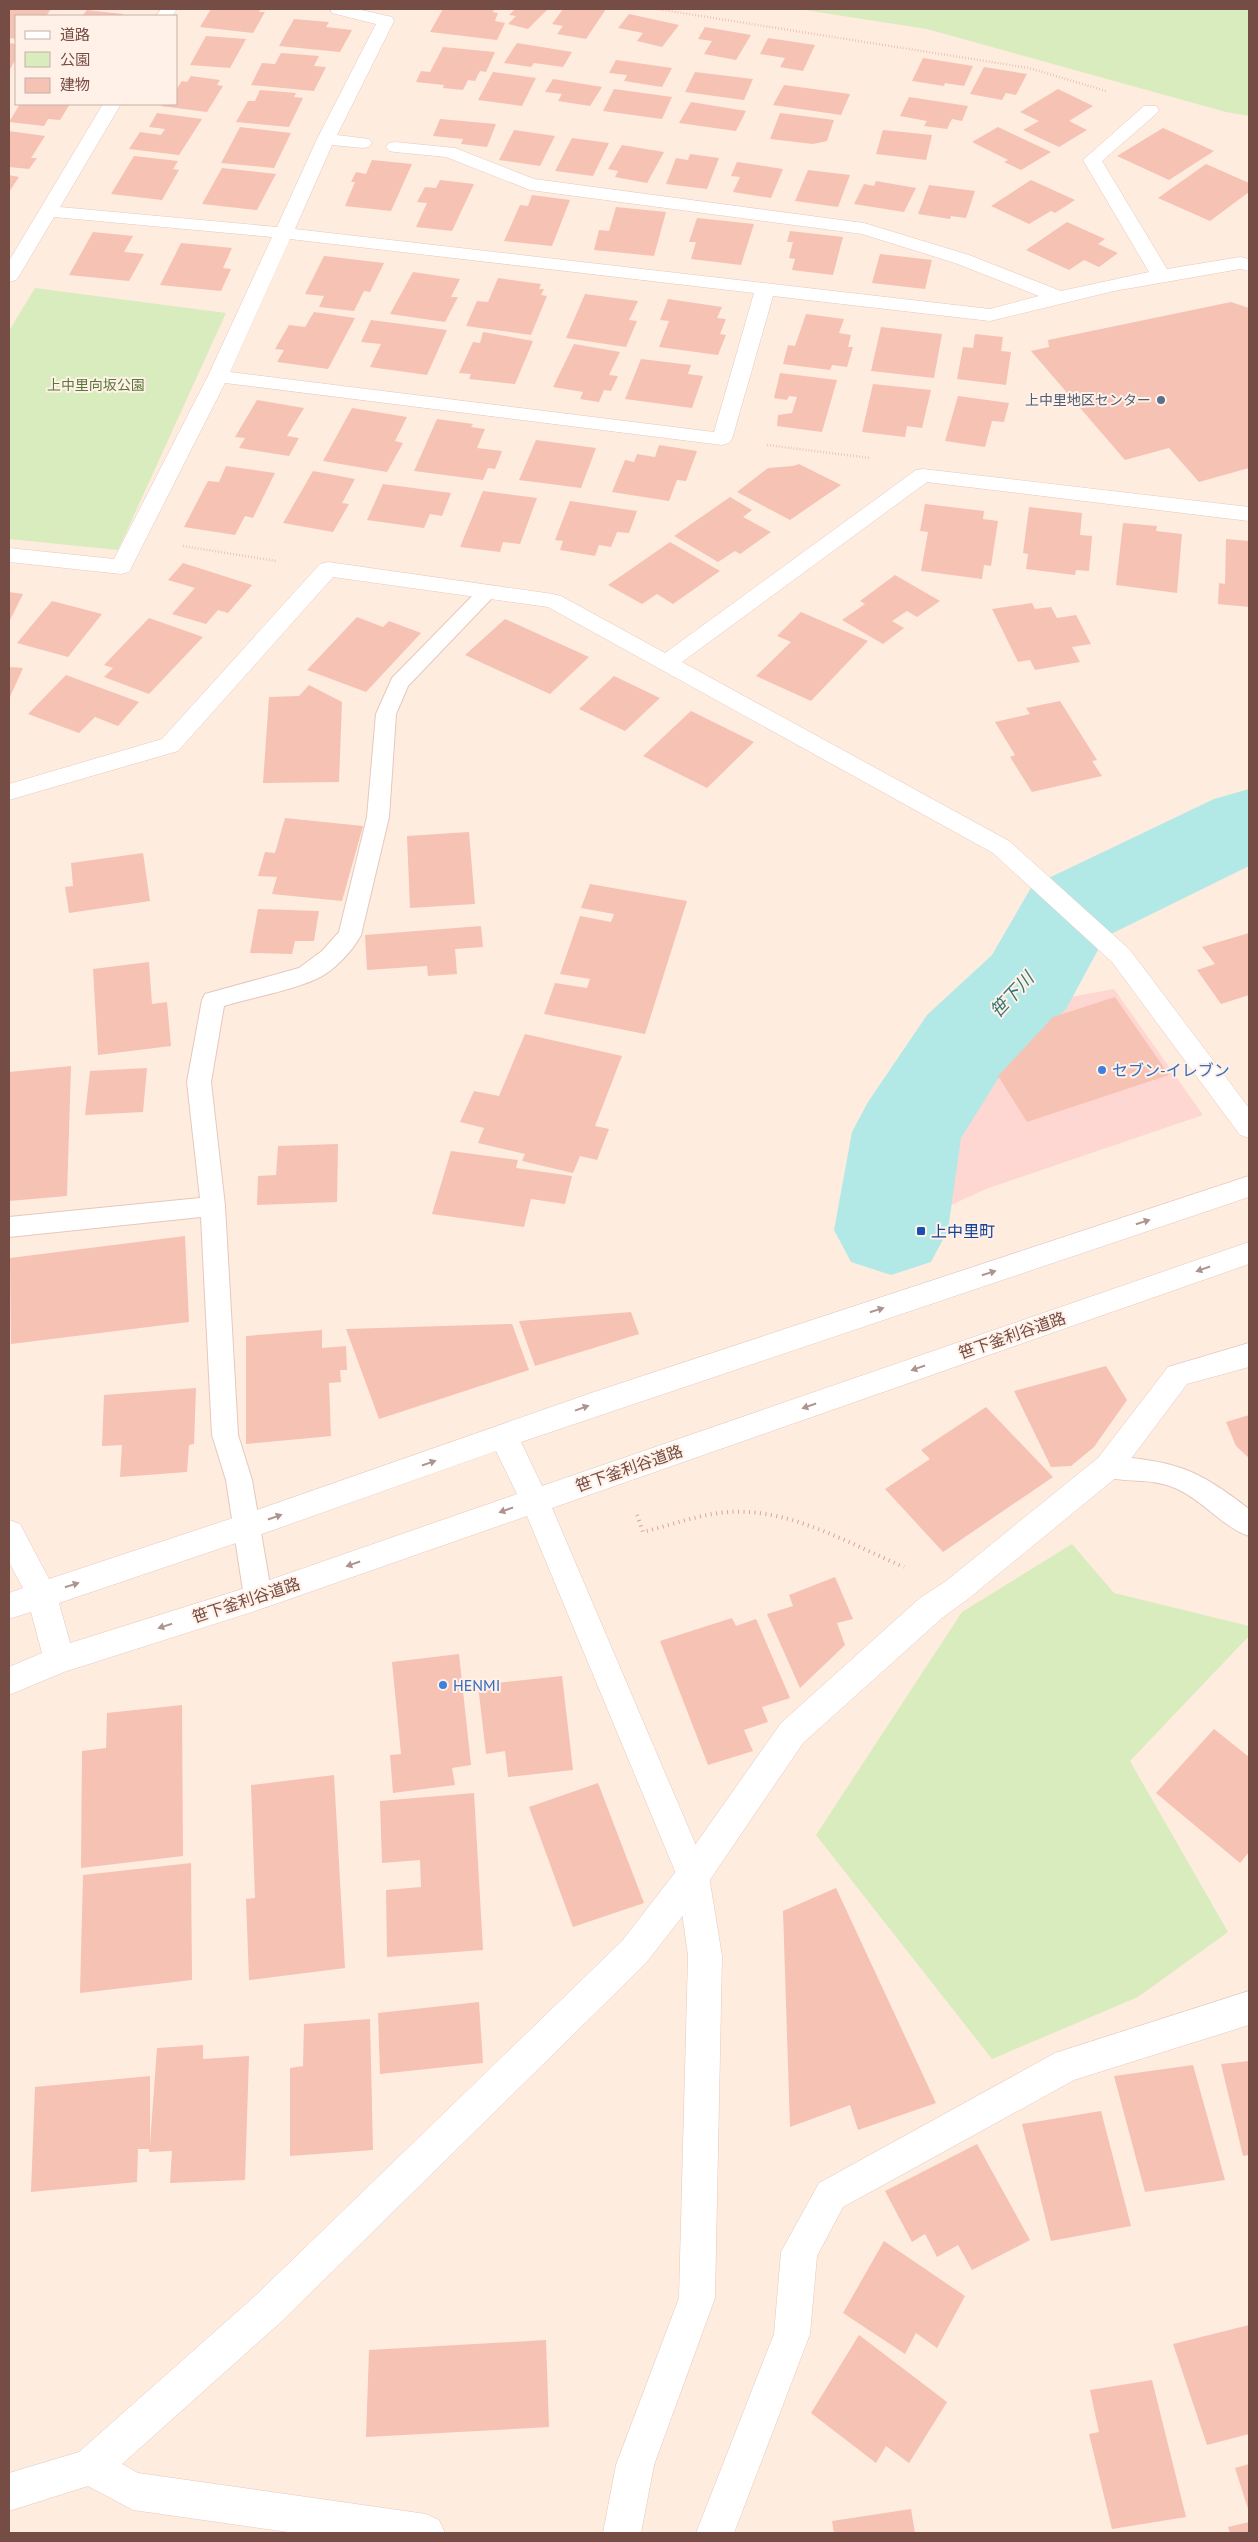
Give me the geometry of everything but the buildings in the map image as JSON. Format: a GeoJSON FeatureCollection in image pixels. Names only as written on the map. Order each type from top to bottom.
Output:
{"type":"FeatureCollection","features":[{"type":"Feature","properties":{"kind":"street"},"geometry":{"type":"LineString","coordinates":[[9,555],[120,567],[218,376],[326,139],[386,21],[338,9]]}},
{"type":"Feature","properties":{"kind":"street"},"geometry":{"type":"LineString","coordinates":[[9,276],[111,105]]}},
{"type":"Feature","properties":{"kind":"street"},"geometry":{"type":"LineString","coordinates":[[1150,110],[1092,160],[1160,274]]}},
{"type":"Feature","properties":{"kind":"street"},"geometry":{"type":"LineString","coordinates":[[326,139],[363,143]]}},
{"type":"Feature","properties":{"kind":"street"},"geometry":{"type":"LineString","coordinates":[[395,146],[449,152],[530,184],[864,229],[962,259],[1056,296]]}},
{"type":"Feature","properties":{"kind":"street"},"geometry":{"type":"LineString","coordinates":[[47,211],[284,233],[990,315],[1056,296],[1160,274],[1240,263],[1249,265]]}},
{"type":"Feature","properties":{"kind":"street"},"geometry":{"type":"LineString","coordinates":[[218,376],[722,438],[765,289]]}},
{"type":"Feature","properties":{"kind":"street"},"geometry":{"type":"LineString","coordinates":[[666,663],[923,475],[1249,514]]}},
{"type":"Feature","properties":{"kind":"street"},"geometry":{"type":"LineString","coordinates":[[9,792],[170,745],[328,569],[486,593],[553,601],[1001,847],[1121,956],[1249,1128]]}},
{"type":"Feature","properties":{"kind":"street"},"geometry":{"type":"LineString","coordinates":[[9,1606],[248,1526],[594,1404],[1249,1186]]}},
{"type":"Feature","properties":{"kind":"street","name":"笹下釜利谷道路"},"geometry":{"type":"LineString","coordinates":[[9,1681],[59,1660],[258,1597],[1249,1253]]}},
{"type":"Feature","properties":{"kind":"street"},"geometry":{"type":"LineString","coordinates":[[9,2492],[90,2467],[268,2309],[634,1952],[693,1876],[792,1733],[931,1608],[957,1590],[1108,1467],[1178,1375],[1249,1355]]}},
{"type":"Feature","properties":{"kind":"street"},"geometry":{"type":"LineString","coordinates":[[504,1437],[554,1542],[693,1876],[705,1956],[697,2298],[635,2464],[622,2533]]}},
{"type":"Feature","properties":{"kind":"street"},"geometry":{"type":"LineString","coordinates":[[9,1533],[42,1595],[59,1660]]}},
{"type":"Feature","properties":{"kind":"street"},"geometry":{"type":"LineString","coordinates":[[715,2533],[792,2334],[799,2252],[831,2196],[1067,2065],[1249,2008]]}},
{"type":"Feature","properties":{"kind":"street"},"geometry":{"type":"LineString","coordinates":[[90,2467],[133,2490],[426,2533]]}},
{"type":"Feature","properties":{"kind":"lane"},"geometry":{"type":"LineString","coordinates":[[258,1597],[248,1526],[239,1480],[225,1435],[212,1206],[199,1082],[214,1000],[307,974],[330,957],[350,935],[378,817],[386,714],[399,683],[486,593]]}},
{"type":"Feature","properties":{"kind":"lane"},"geometry":{"type":"LineString","coordinates":[[9,1228],[212,1206]]}},
{"type":"Feature","properties":{"kind":"lane"},"geometry":{"type":"LineString","coordinates":[[1108,1467],[1153,1471],[1181,1478],[1210,1495],[1249,1524]]}},
{"type":"Feature","properties":{"kind":"path"},"geometry":{"type":"LineString","coordinates":[[658,9],[703,18],[1029,68],[1052,73],[1118,94],[1150,110]]}},
{"type":"Feature","properties":{"kind":"path"},"geometry":{"type":"LineString","coordinates":[[722,438],[906,463],[923,475]]}},
{"type":"Feature","properties":{"kind":"path"},"geometry":{"type":"LineString","coordinates":[[135,539],[328,569]]}},
{"type":"Feature","properties":{"kind":"path"},"geometry":{"type":"LineString","coordinates":[[636,1512],[643,1532],[729,1512],[764,1513],[834,1537],[957,1590]]}},
{"type":"Feature","properties":{"kind":"shaded area"},"geometry":{"type":"Polygon","coordinates":[[[1114,989],[1203,1115],[986,1189],[940,1210],[935,1184],[960,1108],[1049,1001],[1114,989]]]}},
{"type":"Feature","properties":{"kind":"green space"},"geometry":{"type":"Polygon","coordinates":[[[798,9],[1249,9],[1249,116],[1226,112],[927,29],[798,9]]]}},
{"type":"Feature","properties":{"kind":"green space","name":"上中里向坂公園"},"geometry":{"type":"Polygon","coordinates":[[[35,288],[226,313],[118,550],[9,539],[9,331],[35,288]]]}},
{"type":"Feature","properties":{"kind":"green space"},"geometry":{"type":"Polygon","coordinates":[[[1072,1544],[1114,1593],[1249,1626],[1249,1636],[1130,1761],[1228,1932],[1138,1997],[992,2059],[816,1835],[962,1612],[1072,1544]]]}},
{"type":"Feature","properties":{"kind":"waterway","name":"笹下川"},"geometry":{"type":"LineString","coordinates":[[891,1230],[907,1132],[965,1043],[1029,982],[1068,912],[1249,824]]}},
{"type":"Feature","properties":{"kind":"place","name":"上中里地区センター"},"geometry":{"type":"Point","coordinates":[1161,400]}},
{"type":"Feature","properties":{"kind":"place","name":"セブン-イレブン"},"geometry":{"type":"Point","coordinates":[1102,1070]}},
{"type":"Feature","properties":{"kind":"place","name":"上中里町"},"geometry":{"type":"Point","coordinates":[921,1231]}},
{"type":"Feature","properties":{"kind":"place","name":"HENMI"},"geometry":{"type":"Point","coordinates":[443,1685]}}]}
